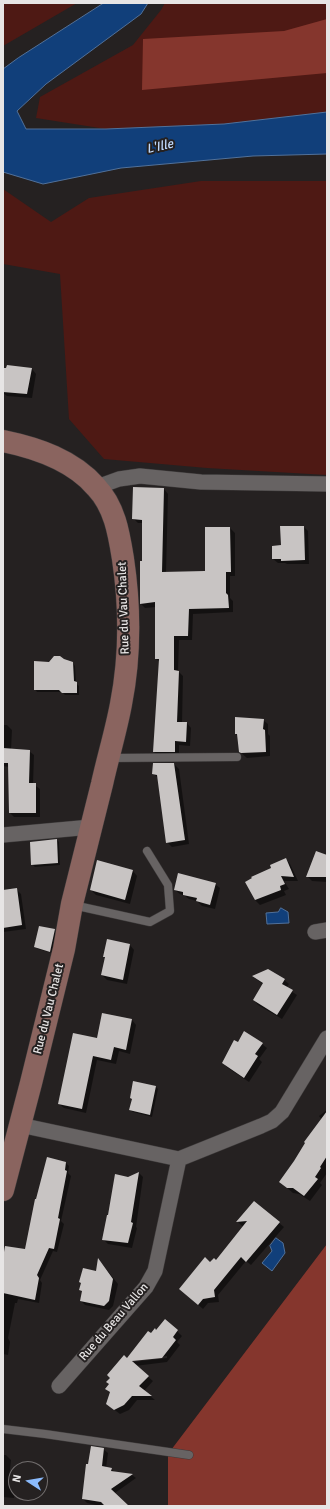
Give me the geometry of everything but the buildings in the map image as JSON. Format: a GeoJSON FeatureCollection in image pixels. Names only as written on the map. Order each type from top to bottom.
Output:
{"type":"FeatureCollection","features":[{"type":"Feature","properties":{"kind":"street","name":"Rue du Vau Chalet"},"geometry":{"type":"LineString","coordinates":[[3,441],[15,443],[60,459],[79,470],[97,487],[111,508],[121,543],[125,574],[128,640],[121,704],[72,904],[65,943],[3,1190]]}},
{"type":"Feature","properties":{"kind":"street"},"geometry":{"type":"LineString","coordinates":[[97,487],[119,479],[140,476],[201,482],[327,484]]}},
{"type":"Feature","properties":{"kind":"street"},"geometry":{"type":"LineString","coordinates":[[3,835],[91,827]]}},
{"type":"Feature","properties":{"kind":"street"},"geometry":{"type":"LineString","coordinates":[[20,1125],[179,1159],[261,1126],[278,1117],[327,1038]]}},
{"type":"Feature","properties":{"kind":"street","name":"Rue du Beau Vallon"},"geometry":{"type":"LineString","coordinates":[[59,1386],[146,1287],[155,1270],[179,1159]]}},
{"type":"Feature","properties":{"kind":"lane"},"geometry":{"type":"LineString","coordinates":[[108,758],[237,757]]}},
{"type":"Feature","properties":{"kind":"lane"},"geometry":{"type":"LineString","coordinates":[[72,904],[150,922],[170,911],[168,885],[147,851]]}},
{"type":"Feature","properties":{"kind":"lane"},"geometry":{"type":"LineString","coordinates":[[3,1429],[189,1455]]}},
{"type":"Feature","properties":{"kind":"shaded area"},"geometry":{"type":"Polygon","coordinates":[[[3,3],[77,3],[3,46],[3,3]]]}},
{"type":"Feature","properties":{"kind":"shaded area"},"geometry":{"type":"Polygon","coordinates":[[[165,3],[327,3],[327,112],[224,124],[106,129],[36,118],[40,97],[133,45],[165,3]]]}},
{"type":"Feature","properties":{"kind":"shaded area"},"geometry":{"type":"Polygon","coordinates":[[[327,19],[327,73],[142,90],[143,39],[284,31],[327,19]]]}},
{"type":"Feature","properties":{"kind":"shaded area"},"geometry":{"type":"Polygon","coordinates":[[[201,181],[327,181],[327,475],[207,468],[104,459],[69,419],[60,274],[3,264],[3,189],[51,222],[89,198],[201,181]]]}},
{"type":"Feature","properties":{"kind":"shaded area"},"geometry":{"type":"Polygon","coordinates":[[[327,1244],[327,1506],[168,1506],[168,1454],[327,1244]]]}},
{"type":"Feature","properties":{"kind":"water","name":"L'Ille"},"geometry":{"type":"Polygon","coordinates":[[[104,3],[148,3],[141,14],[46,84],[17,111],[26,129],[106,129],[224,124],[327,112],[327,154],[253,156],[121,168],[43,184],[3,172],[3,69],[104,3]]]}},
{"type":"Feature","properties":{"kind":"water"},"geometry":{"type":"Polygon","coordinates":[[[281,908],[288,912],[289,923],[267,924],[266,913],[278,912],[281,908]]]}},
{"type":"Feature","properties":{"kind":"water"},"geometry":{"type":"Polygon","coordinates":[[[276,1238],[283,1243],[285,1253],[272,1271],[262,1263],[272,1251],[270,1246],[276,1238]]]}}]}
